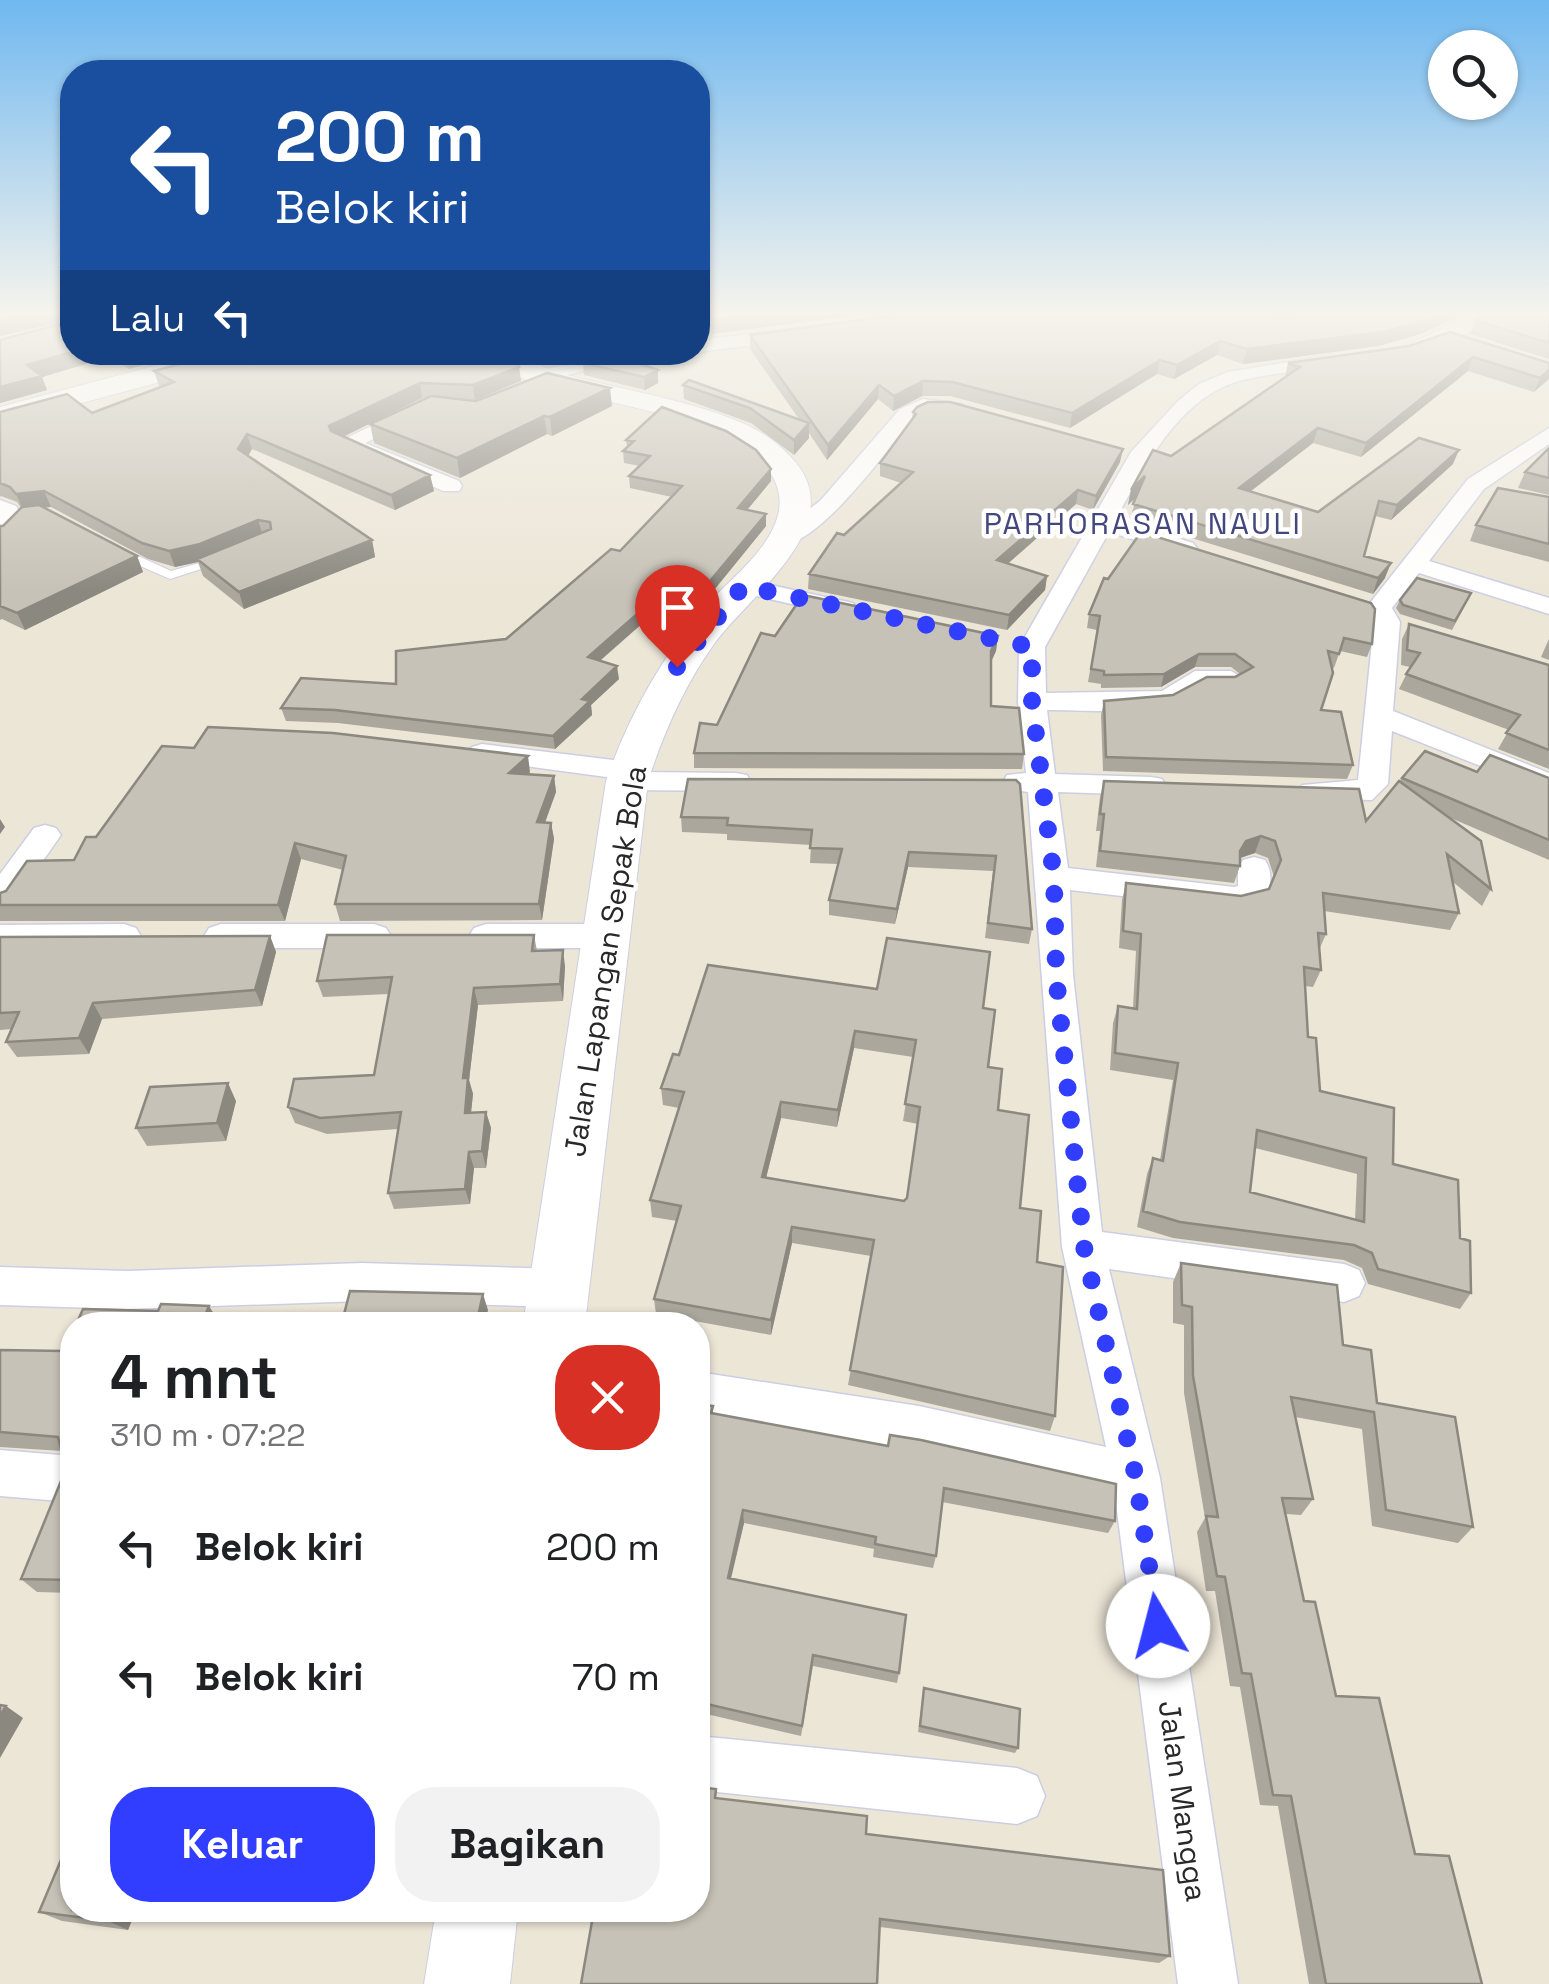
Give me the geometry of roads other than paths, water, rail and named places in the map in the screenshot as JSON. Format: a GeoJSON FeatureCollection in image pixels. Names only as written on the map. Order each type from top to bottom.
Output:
{"type":"FeatureCollection","features":[{"type":"Feature","properties":{"kind":"street"},"geometry":{"type":"LineString","coordinates":[[0,416],[39,406]]}},
{"type":"Feature","properties":{"kind":"street"},"geometry":{"type":"LineString","coordinates":[[432,406],[347,443],[450,486]]}},
{"type":"Feature","properties":{"kind":"street","name":"Jalan Lapangan Sepak Bola"},"geometry":{"type":"LineString","coordinates":[[556,1307],[628,776],[647,720],[677,667],[784,540],[796,511],[794,488],[768,449],[731,429],[657,406]]}},
{"type":"Feature","properties":{"kind":"street"},"geometry":{"type":"LineString","coordinates":[[784,540],[828,506],[915,408],[950,406],[988,417]]}},
{"type":"Feature","properties":{"kind":"street","name":"Jalan Mangga"},"geometry":{"type":"LineString","coordinates":[[1186,406],[1130,455],[1105,523],[1023,645],[1054,878],[1056,975],[1084,1247],[1136,1478],[1208,1984]]}},
{"type":"Feature","properties":{"kind":"street"},"geometry":{"type":"LineString","coordinates":[[1287,792],[1367,790],[1375,774],[1383,615],[1419,552],[1472,488],[1549,434]]}},
{"type":"Feature","properties":{"kind":"street"},"geometry":{"type":"LineString","coordinates":[[1472,488],[1511,497]]}},
{"type":"Feature","properties":{"kind":"street"},"geometry":{"type":"LineString","coordinates":[[1105,523],[1214,557]]}},
{"type":"Feature","properties":{"kind":"street"},"geometry":{"type":"LineString","coordinates":[[1414,564],[1549,606]]}},
{"type":"Feature","properties":{"kind":"street"},"geometry":{"type":"LineString","coordinates":[[743,586],[866,612]]}},
{"type":"Feature","properties":{"kind":"street"},"geometry":{"type":"LineString","coordinates":[[1032,702],[1164,699],[1177,696],[1195,678],[1231,679]]}},
{"type":"Feature","properties":{"kind":"street"},"geometry":{"type":"LineString","coordinates":[[1380,716],[1549,784]]}},
{"type":"Feature","properties":{"kind":"street"},"geometry":{"type":"LineString","coordinates":[[447,749],[628,776],[774,782]]}},
{"type":"Feature","properties":{"kind":"street"},"geometry":{"type":"LineString","coordinates":[[981,783],[1173,787]]}},
{"type":"Feature","properties":{"kind":"street"},"geometry":{"type":"LineString","coordinates":[[0,896],[45,835]]}},
{"type":"Feature","properties":{"kind":"street"},"geometry":{"type":"LineString","coordinates":[[1054,878],[1234,898],[1248,896],[1254,889],[1254,868]]}},
{"type":"Feature","properties":{"kind":"street"},"geometry":{"type":"LineString","coordinates":[[0,936],[156,936]]}},
{"type":"Feature","properties":{"kind":"street"},"geometry":{"type":"LineString","coordinates":[[195,936],[409,936]]}},
{"type":"Feature","properties":{"kind":"street"},"geometry":{"type":"LineString","coordinates":[[448,936],[604,936]]}},
{"type":"Feature","properties":{"kind":"street"},"geometry":{"type":"LineString","coordinates":[[1084,1247],[1344,1282]]}},
{"type":"Feature","properties":{"kind":"street"},"geometry":{"type":"LineString","coordinates":[[0,1286],[126,1290],[362,1282],[556,1307]]}},
{"type":"Feature","properties":{"kind":"street"},"geometry":{"type":"LineString","coordinates":[[710,1395],[802,1408],[1075,1460],[1136,1478]]}},
{"type":"Feature","properties":{"kind":"street"},"geometry":{"type":"LineString","coordinates":[[0,1473],[60,1478]]}},
{"type":"Feature","properties":{"kind":"street"},"geometry":{"type":"LineString","coordinates":[[710,1764],[804,1770],[1017,1796]]}},
{"type":"Feature","properties":{"kind":"street"},"geometry":{"type":"LineString","coordinates":[[467,1984],[475,1922]]}},
{"type":"Feature","properties":{"kind":"lane"},"geometry":{"type":"LineString","coordinates":[[103,543],[170,575],[188,573],[236,554]]}},
{"type":"Feature","properties":{"kind":"district","name":"PARHORASAN NAULI"},"geometry":{"type":"Point","coordinates":[1143,523]}}]}
